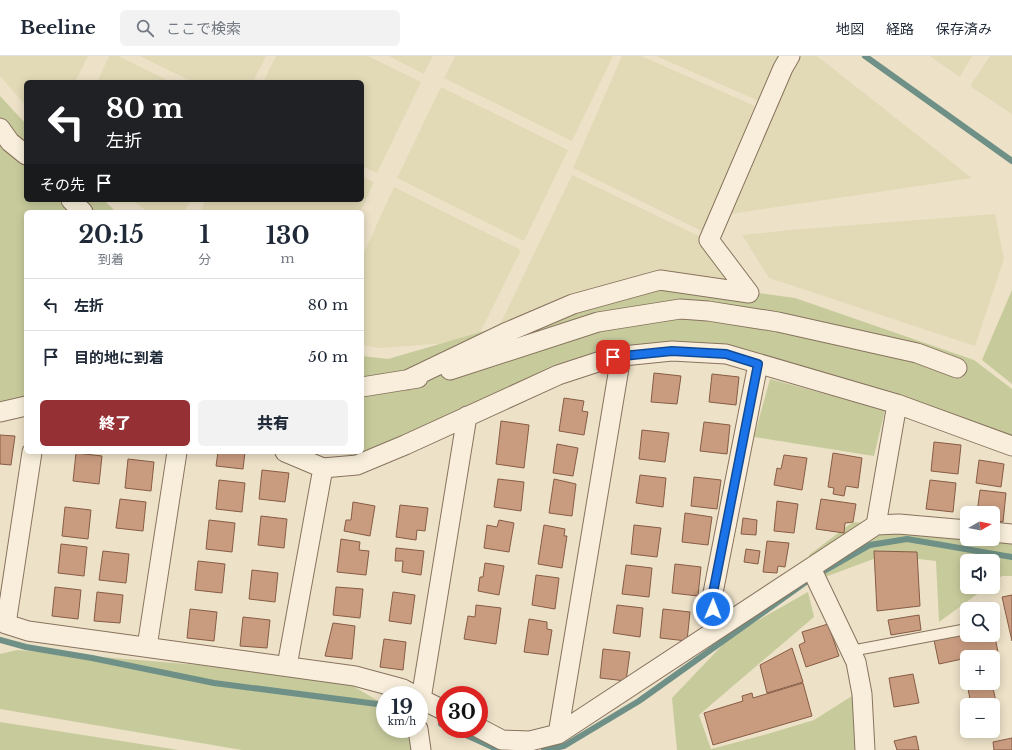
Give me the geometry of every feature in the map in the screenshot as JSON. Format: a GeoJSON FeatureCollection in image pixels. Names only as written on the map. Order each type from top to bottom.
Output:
{"type":"FeatureCollection","features":[{"type":"Feature","properties":{"kind":"street"},"geometry":{"type":"LineString","coordinates":[[407,380],[506,333],[573,304],[660,280],[749,293],[709,240],[783,68],[790,56]]}},
{"type":"Feature","properties":{"kind":"street"},"geometry":{"type":"LineString","coordinates":[[0,128],[10,142],[24,153]]}},
{"type":"Feature","properties":{"kind":"street"},"geometry":{"type":"LineString","coordinates":[[73,202],[81,210]]}},
{"type":"Feature","properties":{"kind":"street"},"geometry":{"type":"LineString","coordinates":[[364,387],[407,380],[459,368],[598,322],[680,309],[708,311],[778,322],[917,353],[958,368]]}},
{"type":"Feature","properties":{"kind":"street"},"geometry":{"type":"LineString","coordinates":[[290,454],[323,468],[357,465],[406,445],[558,374],[613,357],[672,351],[726,354],[897,404],[1012,446]]}},
{"type":"Feature","properties":{"kind":"street"},"geometry":{"type":"LineString","coordinates":[[558,734],[621,356]]}},
{"type":"Feature","properties":{"kind":"street"},"geometry":{"type":"LineString","coordinates":[[716,630],[712,598],[758,364]]}},
{"type":"Feature","properties":{"kind":"street"},"geometry":{"type":"LineString","coordinates":[[876,525],[897,404]]}},
{"type":"Feature","properties":{"kind":"street"},"geometry":{"type":"LineString","coordinates":[[0,412],[24,406]]}},
{"type":"Feature","properties":{"kind":"street"},"geometry":{"type":"LineString","coordinates":[[418,686],[468,416]]}},
{"type":"Feature","properties":{"kind":"street"},"geometry":{"type":"LineString","coordinates":[[32,454],[6,624],[28,631],[355,676],[392,686]]}},
{"type":"Feature","properties":{"kind":"street"},"geometry":{"type":"LineString","coordinates":[[147,647],[177,454]]}},
{"type":"Feature","properties":{"kind":"street"},"geometry":{"type":"LineString","coordinates":[[287,666],[323,468]]}},
{"type":"Feature","properties":{"kind":"street"},"geometry":{"type":"LineString","coordinates":[[488,733],[502,740],[530,741],[558,734],[716,630],[814,573],[876,525],[899,524],[960,529]]}},
{"type":"Feature","properties":{"kind":"street"},"geometry":{"type":"LineString","coordinates":[[1000,533],[1012,534]]}},
{"type":"Feature","properties":{"kind":"street"},"geometry":{"type":"LineString","coordinates":[[814,573],[856,662],[862,694],[865,750]]}},
{"type":"Feature","properties":{"kind":"street"},"geometry":{"type":"LineString","coordinates":[[419,738],[421,750]]}},
{"type":"Feature","properties":{"kind":"lane"},"geometry":{"type":"LineString","coordinates":[[851,651],[960,630]]}},
{"type":"Feature","properties":{"kind":"shaded area"},"geometry":{"type":"Polygon","coordinates":[[[0,56],[88,56],[76,80],[24,80],[24,104],[0,76],[0,56]]]}},
{"type":"Feature","properties":{"kind":"shaded area"},"geometry":{"type":"Polygon","coordinates":[[[109,56],[118,56],[167,80],[98,80],[109,56]]]}},
{"type":"Feature","properties":{"kind":"shaded area"},"geometry":{"type":"Polygon","coordinates":[[[140,56],[266,56],[254,80],[189,80],[140,56]]]}},
{"type":"Feature","properties":{"kind":"shaded area"},"geometry":{"type":"Polygon","coordinates":[[[276,56],[368,56],[421,82],[377,173],[364,167],[364,80],[264,80],[276,56]]]}},
{"type":"Feature","properties":{"kind":"shaded area"},"geometry":{"type":"Polygon","coordinates":[[[389,56],[433,56],[424,74],[389,56]]]}},
{"type":"Feature","properties":{"kind":"shaded area"},"geometry":{"type":"Polygon","coordinates":[[[455,56],[613,56],[572,141],[444,78],[455,56]]]}},
{"type":"Feature","properties":{"kind":"shaded area"},"geometry":{"type":"Polygon","coordinates":[[[622,56],[641,56],[755,106],[706,233],[573,168],[622,56]]]}},
{"type":"Feature","properties":{"kind":"shaded area"},"geometry":{"type":"Polygon","coordinates":[[[656,56],[780,56],[759,101],[656,56]]]}},
{"type":"Feature","properties":{"kind":"shaded area"},"geometry":{"type":"Polygon","coordinates":[[[797,56],[817,56],[972,178],[730,214],[797,56]]]}},
{"type":"Feature","properties":{"kind":"shaded area"},"geometry":{"type":"Polygon","coordinates":[[[930,56],[972,56],[960,77],[930,56]]]}},
{"type":"Feature","properties":{"kind":"shaded area"},"geometry":{"type":"Polygon","coordinates":[[[990,56],[1012,56],[1012,114],[970,86],[990,56]]]}},
{"type":"Feature","properties":{"kind":"shaded area"},"geometry":{"type":"Polygon","coordinates":[[[441,87],[568,150],[524,241],[397,178],[441,87]]]}},
{"type":"Feature","properties":{"kind":"shaded area"},"geometry":{"type":"Polygon","coordinates":[[[572,175],[703,238],[733,285],[493,339],[572,175]]]}},
{"type":"Feature","properties":{"kind":"shaded area"},"geometry":{"type":"Polygon","coordinates":[[[364,178],[374,182],[361,210],[201,210],[205,202],[364,202],[364,178]]]}},
{"type":"Feature","properties":{"kind":"shaded area"},"geometry":{"type":"Polygon","coordinates":[[[394,187],[521,250],[476,341],[379,348],[364,345],[364,253],[394,187]]]}},
{"type":"Feature","properties":{"kind":"shaded area"},"geometry":{"type":"Polygon","coordinates":[[[135,202],[190,202],[185,210],[145,210],[135,202]]]}},
{"type":"Feature","properties":{"kind":"shaded area"},"geometry":{"type":"Polygon","coordinates":[[[995,214],[1004,259],[975,346],[769,278],[742,235],[790,230],[995,214]]]}},
{"type":"Feature","properties":{"kind":"green space"},"geometry":{"type":"Polygon","coordinates":[[[0,96],[24,122],[24,202],[106,202],[114,210],[24,210],[24,400],[0,402],[0,96]]]}},
{"type":"Feature","properties":{"kind":"green space"},"geometry":{"type":"Polygon","coordinates":[[[660,280],[795,298],[974,360],[1012,389],[1012,446],[796,375],[680,352],[558,375],[372,459],[346,454],[364,454],[364,356],[388,359],[660,280]]]}},
{"type":"Feature","properties":{"kind":"green space"},"geometry":{"type":"Polygon","coordinates":[[[1012,290],[1012,384],[982,360],[1012,290]]]}},
{"type":"Feature","properties":{"kind":"green space"},"geometry":{"type":"Polygon","coordinates":[[[770,379],[885,410],[874,456],[754,437],[770,379]]]}},
{"type":"Feature","properties":{"kind":"green space"},"geometry":{"type":"Polygon","coordinates":[[[853,522],[960,530],[960,546],[1000,546],[1000,537],[1012,534],[1012,576],[1000,577],[1000,554],[960,554],[960,594],[977,594],[966,602],[960,602],[960,607],[939,622],[936,561],[884,555],[817,580],[809,555],[853,522]]]}},
{"type":"Feature","properties":{"kind":"green space"},"geometry":{"type":"Polygon","coordinates":[[[808,592],[814,617],[699,715],[711,749],[814,720],[852,696],[863,719],[858,750],[677,750],[672,698],[732,635],[808,592]]]}},
{"type":"Feature","properties":{"kind":"green space"},"geometry":{"type":"Polygon","coordinates":[[[17,650],[199,665],[346,682],[376,700],[376,738],[418,738],[419,750],[242,750],[0,709],[0,654],[17,650]]]}},
{"type":"Feature","properties":{"kind":"green space"},"geometry":{"type":"Polygon","coordinates":[[[0,722],[179,750],[0,750],[0,722]]]}},
{"type":"Feature","properties":{"kind":"building"},"geometry":{"type":"Polygon","coordinates":[[[654,373],[681,376],[677,404],[651,402],[654,373]]]}},
{"type":"Feature","properties":{"kind":"building"},"geometry":{"type":"Polygon","coordinates":[[[712,374],[739,377],[736,405],[709,402],[712,374]]]}},
{"type":"Feature","properties":{"kind":"building"},"geometry":{"type":"Polygon","coordinates":[[[564,398],[584,401],[582,411],[588,412],[584,435],[559,431],[564,398]]]}},
{"type":"Feature","properties":{"kind":"building"},"geometry":{"type":"Polygon","coordinates":[[[501,421],[529,425],[524,468],[496,464],[501,421]]]}},
{"type":"Feature","properties":{"kind":"building"},"geometry":{"type":"Polygon","coordinates":[[[704,422],[730,425],[727,454],[700,451],[704,422]]]}},
{"type":"Feature","properties":{"kind":"building"},"geometry":{"type":"Polygon","coordinates":[[[642,430],[669,433],[665,462],[639,459],[642,430]]]}},
{"type":"Feature","properties":{"kind":"building"},"geometry":{"type":"Polygon","coordinates":[[[0,435],[15,436],[11,465],[0,464],[0,435]]]}},
{"type":"Feature","properties":{"kind":"building"},"geometry":{"type":"Polygon","coordinates":[[[934,442],[961,445],[958,474],[931,471],[934,442]]]}},
{"type":"Feature","properties":{"kind":"building"},"geometry":{"type":"Polygon","coordinates":[[[557,444],[578,448],[573,476],[553,473],[557,444]]]}},
{"type":"Feature","properties":{"kind":"building"},"geometry":{"type":"Polygon","coordinates":[[[833,453],[862,458],[858,488],[846,486],[844,496],[833,494],[834,488],[828,487],[833,453]]]}},
{"type":"Feature","properties":{"kind":"building"},"geometry":{"type":"Polygon","coordinates":[[[76,454],[102,456],[99,484],[73,481],[76,454]]]}},
{"type":"Feature","properties":{"kind":"building"},"geometry":{"type":"Polygon","coordinates":[[[218,454],[245,454],[243,469],[216,466],[218,454]]]}},
{"type":"Feature","properties":{"kind":"building"},"geometry":{"type":"Polygon","coordinates":[[[784,455],[807,458],[802,490],[774,485],[777,468],[781,469],[784,455]]]}},
{"type":"Feature","properties":{"kind":"building"},"geometry":{"type":"Polygon","coordinates":[[[128,459],[154,462],[151,491],[125,488],[128,459]]]}},
{"type":"Feature","properties":{"kind":"building"},"geometry":{"type":"Polygon","coordinates":[[[979,460],[1004,464],[1001,487],[976,483],[979,460]]]}},
{"type":"Feature","properties":{"kind":"building"},"geometry":{"type":"Polygon","coordinates":[[[262,470],[289,473],[285,502],[259,499],[262,470]]]}},
{"type":"Feature","properties":{"kind":"building"},"geometry":{"type":"Polygon","coordinates":[[[640,475],[666,478],[663,507],[636,503],[640,475]]]}},
{"type":"Feature","properties":{"kind":"building"},"geometry":{"type":"Polygon","coordinates":[[[694,477],[721,480],[717,509],[691,506],[694,477]]]}},
{"type":"Feature","properties":{"kind":"building"},"geometry":{"type":"Polygon","coordinates":[[[498,479],[524,482],[521,511],[494,507],[498,479]]]}},
{"type":"Feature","properties":{"kind":"building"},"geometry":{"type":"Polygon","coordinates":[[[554,479],[576,484],[572,516],[549,513],[554,479]]]}},
{"type":"Feature","properties":{"kind":"building"},"geometry":{"type":"Polygon","coordinates":[[[219,480],[245,483],[242,512],[216,509],[219,480]]]}},
{"type":"Feature","properties":{"kind":"building"},"geometry":{"type":"Polygon","coordinates":[[[930,480],[956,483],[953,512],[926,509],[930,480]]]}},
{"type":"Feature","properties":{"kind":"building"},"geometry":{"type":"Polygon","coordinates":[[[980,490],[1006,493],[1003,522],[1000,521],[1000,506],[978,506],[980,490]]]}},
{"type":"Feature","properties":{"kind":"building"},"geometry":{"type":"Polygon","coordinates":[[[120,499],[146,502],[143,531],[116,528],[120,499]]]}},
{"type":"Feature","properties":{"kind":"building"},"geometry":{"type":"Polygon","coordinates":[[[821,499],[856,504],[853,522],[845,523],[844,533],[816,529],[821,499]]]}},
{"type":"Feature","properties":{"kind":"building"},"geometry":{"type":"Polygon","coordinates":[[[777,501],[798,504],[794,533],[774,531],[777,501]]]}},
{"type":"Feature","properties":{"kind":"building"},"geometry":{"type":"Polygon","coordinates":[[[353,502],[375,506],[370,536],[344,531],[346,520],[351,520],[353,502]]]}},
{"type":"Feature","properties":{"kind":"building"},"geometry":{"type":"Polygon","coordinates":[[[400,505],[428,508],[425,531],[417,530],[416,540],[396,537],[400,505]]]}},
{"type":"Feature","properties":{"kind":"building"},"geometry":{"type":"Polygon","coordinates":[[[65,507],[91,510],[88,539],[62,536],[65,507]]]}},
{"type":"Feature","properties":{"kind":"building"},"geometry":{"type":"Polygon","coordinates":[[[685,513],[712,517],[708,545],[682,542],[685,513]]]}},
{"type":"Feature","properties":{"kind":"building"},"geometry":{"type":"Polygon","coordinates":[[[261,516],[287,519],[284,548],[258,545],[261,516]]]}},
{"type":"Feature","properties":{"kind":"building"},"geometry":{"type":"Polygon","coordinates":[[[743,518],[757,520],[756,535],[741,534],[743,518]]]}},
{"type":"Feature","properties":{"kind":"building"},"geometry":{"type":"Polygon","coordinates":[[[209,520],[235,523],[232,552],[206,549],[209,520]]]}},
{"type":"Feature","properties":{"kind":"building"},"geometry":{"type":"Polygon","coordinates":[[[499,520],[514,523],[509,552],[484,548],[487,525],[497,527],[499,520]]]}},
{"type":"Feature","properties":{"kind":"building"},"geometry":{"type":"Polygon","coordinates":[[[544,525],[565,529],[564,536],[567,536],[562,568],[538,564],[544,525]]]}},
{"type":"Feature","properties":{"kind":"building"},"geometry":{"type":"Polygon","coordinates":[[[634,525],[661,528],[657,557],[631,554],[634,525]]]}},
{"type":"Feature","properties":{"kind":"building"},"geometry":{"type":"Polygon","coordinates":[[[341,539],[360,542],[359,550],[369,551],[366,575],[337,572],[341,539]]]}},
{"type":"Feature","properties":{"kind":"building"},"geometry":{"type":"Polygon","coordinates":[[[767,541],[789,543],[785,567],[778,566],[777,573],[763,572],[767,541]]]}},
{"type":"Feature","properties":{"kind":"building"},"geometry":{"type":"Polygon","coordinates":[[[61,544],[87,547],[84,576],[58,573],[61,544]]]}},
{"type":"Feature","properties":{"kind":"building"},"geometry":{"type":"Polygon","coordinates":[[[396,548],[424,551],[421,575],[402,572],[403,561],[395,561],[396,548]]]}},
{"type":"Feature","properties":{"kind":"building"},"geometry":{"type":"Polygon","coordinates":[[[746,549],[760,551],[758,564],[744,562],[746,549]]]}},
{"type":"Feature","properties":{"kind":"building"},"geometry":{"type":"Polygon","coordinates":[[[103,551],[129,554],[126,583],[99,580],[103,551]]]}},
{"type":"Feature","properties":{"kind":"building"},"geometry":{"type":"Polygon","coordinates":[[[874,551],[917,552],[920,606],[877,611],[874,551]]]}},
{"type":"Feature","properties":{"kind":"building"},"geometry":{"type":"Polygon","coordinates":[[[198,561],[225,564],[222,593],[195,590],[198,561]]]}},
{"type":"Feature","properties":{"kind":"building"},"geometry":{"type":"Polygon","coordinates":[[[485,563],[504,566],[499,595],[478,591],[480,577],[483,577],[485,563]]]}},
{"type":"Feature","properties":{"kind":"building"},"geometry":{"type":"Polygon","coordinates":[[[675,564],[701,567],[698,596],[672,593],[675,564]]]}},
{"type":"Feature","properties":{"kind":"building"},"geometry":{"type":"Polygon","coordinates":[[[626,565],[652,568],[649,597],[622,594],[626,565]]]}},
{"type":"Feature","properties":{"kind":"building"},"geometry":{"type":"Polygon","coordinates":[[[252,570],[278,573],[275,602],[249,599],[252,570]]]}},
{"type":"Feature","properties":{"kind":"building"},"geometry":{"type":"Polygon","coordinates":[[[536,575],[559,578],[555,609],[532,605],[536,575]]]}},
{"type":"Feature","properties":{"kind":"building"},"geometry":{"type":"Polygon","coordinates":[[[55,587],[81,590],[78,619],[52,616],[55,587]]]}},
{"type":"Feature","properties":{"kind":"building"},"geometry":{"type":"Polygon","coordinates":[[[336,587],[363,589],[360,618],[333,615],[336,587]]]}},
{"type":"Feature","properties":{"kind":"building"},"geometry":{"type":"Polygon","coordinates":[[[97,592],[123,595],[120,623],[94,621],[97,592]]]}},
{"type":"Feature","properties":{"kind":"building"},"geometry":{"type":"Polygon","coordinates":[[[393,592],[415,595],[411,624],[389,621],[393,592]]]}},
{"type":"Feature","properties":{"kind":"building"},"geometry":{"type":"Polygon","coordinates":[[[1012,595],[1012,641],[1002,597],[1012,595]]]}},
{"type":"Feature","properties":{"kind":"building"},"geometry":{"type":"Polygon","coordinates":[[[476,605],[501,608],[496,644],[464,639],[468,616],[475,617],[476,605]]]}},
{"type":"Feature","properties":{"kind":"building"},"geometry":{"type":"Polygon","coordinates":[[[617,605],[643,608],[640,637],[613,633],[617,605]]]}},
{"type":"Feature","properties":{"kind":"building"},"geometry":{"type":"Polygon","coordinates":[[[190,609],[217,612],[214,641],[187,638],[190,609]]]}},
{"type":"Feature","properties":{"kind":"building"},"geometry":{"type":"Polygon","coordinates":[[[663,609],[690,612],[687,641],[660,638],[663,609]]]}},
{"type":"Feature","properties":{"kind":"building"},"geometry":{"type":"Polygon","coordinates":[[[919,615],[921,630],[891,635],[888,620],[919,615]]]}},
{"type":"Feature","properties":{"kind":"building"},"geometry":{"type":"Polygon","coordinates":[[[243,617],[270,620],[267,648],[240,646],[243,617]]]}},
{"type":"Feature","properties":{"kind":"building"},"geometry":{"type":"Polygon","coordinates":[[[529,619],[547,622],[547,629],[552,630],[548,655],[524,652],[529,619]]]}},
{"type":"Feature","properties":{"kind":"building"},"geometry":{"type":"Polygon","coordinates":[[[333,623],[355,626],[352,659],[325,656],[333,623]]]}},
{"type":"Feature","properties":{"kind":"building"},"geometry":{"type":"Polygon","coordinates":[[[828,624],[839,656],[806,667],[799,645],[805,642],[802,632],[828,624]]]}},
{"type":"Feature","properties":{"kind":"building"},"geometry":{"type":"Polygon","coordinates":[[[960,634],[960,642],[996,642],[998,650],[960,650],[960,660],[939,664],[934,640],[960,634]]]}},
{"type":"Feature","properties":{"kind":"building"},"geometry":{"type":"Polygon","coordinates":[[[384,639],[406,642],[403,670],[380,667],[384,639]]]}},
{"type":"Feature","properties":{"kind":"building"},"geometry":{"type":"Polygon","coordinates":[[[792,648],[803,682],[767,693],[760,665],[792,648]]]}},
{"type":"Feature","properties":{"kind":"building"},"geometry":{"type":"Polygon","coordinates":[[[603,649],[630,652],[626,681],[600,678],[603,649]]]}},
{"type":"Feature","properties":{"kind":"building"},"geometry":{"type":"Polygon","coordinates":[[[913,674],[919,703],[894,707],[889,678],[913,674]]]}},
{"type":"Feature","properties":{"kind":"building"},"geometry":{"type":"Polygon","coordinates":[[[803,683],[812,716],[713,745],[704,713],[743,701],[742,696],[752,693],[753,698],[803,683]]]}},
{"type":"Feature","properties":{"kind":"building"},"geometry":{"type":"Polygon","coordinates":[[[968,690],[993,690],[995,698],[970,698],[968,690]]]}},
{"type":"Feature","properties":{"kind":"building"},"geometry":{"type":"Polygon","coordinates":[[[916,736],[919,750],[897,750],[894,741],[916,736]]]}},
{"type":"Feature","properties":{"kind":"building"},"geometry":{"type":"Polygon","coordinates":[[[1012,738],[1012,750],[994,750],[993,742],[1012,738]]]}},
{"type":"Feature","properties":{"kind":"waterway"},"geometry":{"type":"LineString","coordinates":[[865,56],[1012,161]]}},
{"type":"Feature","properties":{"kind":"waterway"},"geometry":{"type":"LineString","coordinates":[[544,750],[564,746],[639,701],[810,579],[870,545],[907,539],[1012,557]]}},
{"type":"Feature","properties":{"kind":"waterway"},"geometry":{"type":"LineString","coordinates":[[0,640],[26,647],[92,658],[214,683],[376,704]]}},
{"type":"Feature","properties":{"kind":"waterway"},"geometry":{"type":"LineString","coordinates":[[473,738],[499,750]]}},
{"type":"Feature","properties":{"kind":"route"},"geometry":{"type":"LineString","coordinates":[[613,357],[672,351],[726,354],[758,364],[712,598],[713,609]]}}]}
